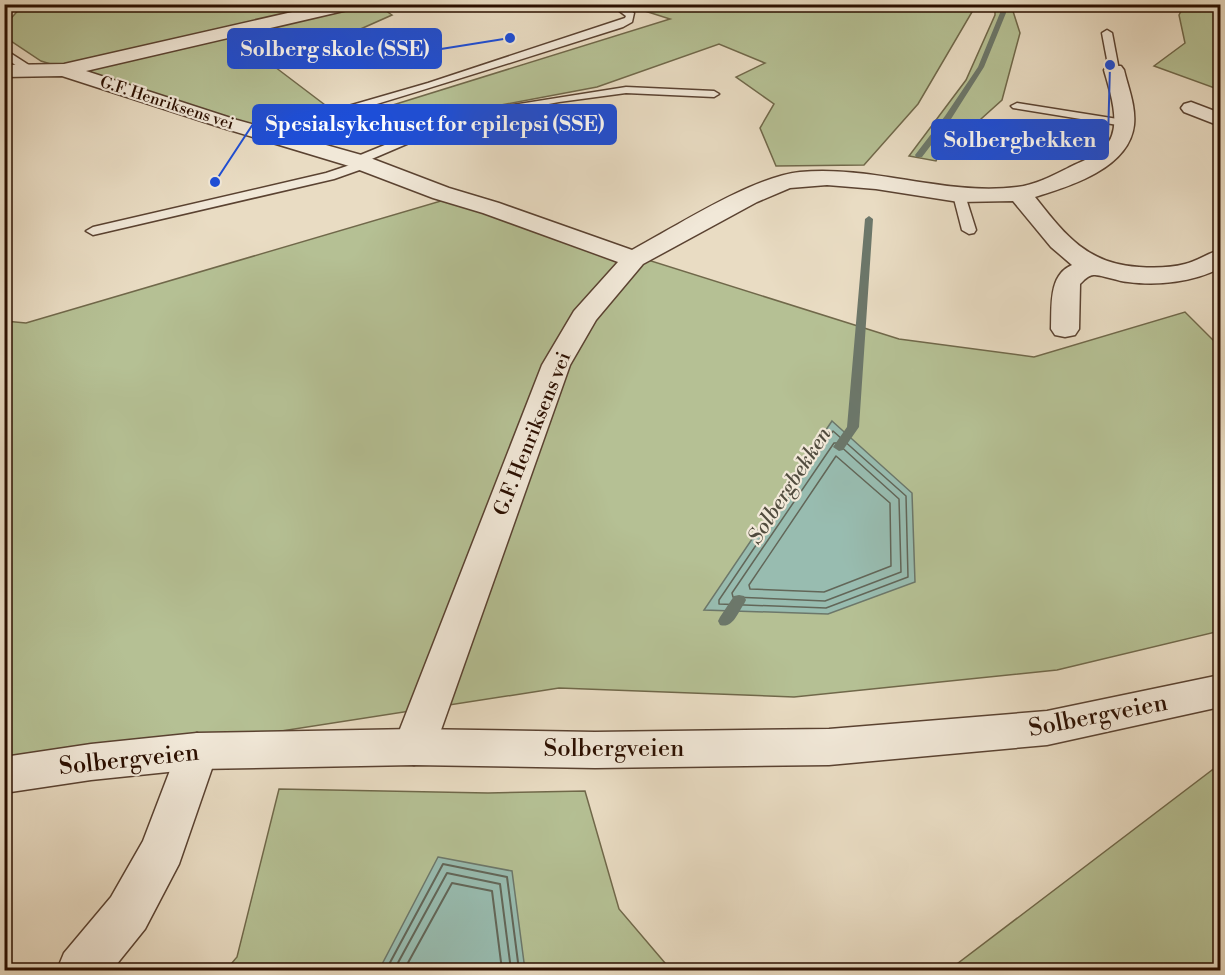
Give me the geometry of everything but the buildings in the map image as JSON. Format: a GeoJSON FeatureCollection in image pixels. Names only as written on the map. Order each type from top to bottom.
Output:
{"type":"FeatureCollection","features":[{"type":"Feature","properties":{"kind":"street","name":"G.F. Henriksens vei"},"geometry":{"type":"LineString","coordinates":[[4,71],[64,70],[352,4]]}},
{"type":"Feature","properties":{"kind":"street","name":"G.F. Henriksens vei"},"geometry":{"type":"LineString","coordinates":[[64,70],[230,124],[361,162],[441,193],[491,208],[634,259],[584,317],[556,365],[414,747]]}},
{"type":"Feature","properties":{"kind":"street"},"geometry":{"type":"LineString","coordinates":[[634,259],[749,197],[799,178],[876,182],[959,195],[1020,194],[1056,183],[1100,161],[1114,151],[1121,137],[1124,123],[1114,70]]}},
{"type":"Feature","properties":{"kind":"street"},"geometry":{"type":"LineString","coordinates":[[1191,108],[1221,120]]}},
{"type":"Feature","properties":{"kind":"street"},"geometry":{"type":"LineString","coordinates":[[1020,194],[1056,238],[1092,266],[1120,273],[1172,275],[1207,267],[1221,258]]}},
{"type":"Feature","properties":{"kind":"street"},"geometry":{"type":"LineString","coordinates":[[1065,329],[1067,283],[1077,272],[1092,266]]}},
{"type":"Feature","properties":{"kind":"street","name":"Solbergveien"},"geometry":{"type":"LineString","coordinates":[[4,775],[91,762],[197,751],[414,747],[595,750],[840,746],[1047,728],[1221,691]]}},
{"type":"Feature","properties":{"kind":"street"},"geometry":{"type":"LineString","coordinates":[[81,970],[128,914],[163,849],[197,751]]}},
{"type":"Feature","properties":{"kind":"lane"},"geometry":{"type":"LineString","coordinates":[[272,135],[304,122],[443,82],[620,25],[629,20],[631,15],[614,4]]}},
{"type":"Feature","properties":{"kind":"lane"},"geometry":{"type":"LineString","coordinates":[[1107,33],[1114,70]]}},
{"type":"Feature","properties":{"kind":"lane"},"geometry":{"type":"LineString","coordinates":[[4,52],[27,69]]}},
{"type":"Feature","properties":{"kind":"lane"},"geometry":{"type":"LineString","coordinates":[[93,231],[330,176],[440,126],[548,100],[626,90],[714,94]]}},
{"type":"Feature","properties":{"kind":"lane"},"geometry":{"type":"LineString","coordinates":[[1017,106],[1124,123]]}},
{"type":"Feature","properties":{"kind":"lane"},"geometry":{"type":"LineString","coordinates":[[1005,131],[1114,151]]}},
{"type":"Feature","properties":{"kind":"lane"},"geometry":{"type":"LineString","coordinates":[[959,195],[969,230]]}},
{"type":"Feature","properties":{"kind":"green space"},"geometry":{"type":"Polygon","coordinates":[[[376,4],[392,15],[275,67],[329,108],[264,131],[41,61],[5,37],[5,25],[23,5],[376,4]]]}},
{"type":"Feature","properties":{"kind":"green space"},"geometry":{"type":"Polygon","coordinates":[[[1185,4],[1220,5],[1220,90],[1154,66],[1185,43],[1179,15],[1185,4]]]}},
{"type":"Feature","properties":{"kind":"green space"},"geometry":{"type":"Polygon","coordinates":[[[626,5],[973,5],[972,12],[918,104],[864,165],[776,166],[760,128],[774,104],[736,77],[765,63],[719,44],[597,87],[501,105],[384,141],[322,140],[309,131],[670,19],[626,5]]]}},
{"type":"Feature","properties":{"kind":"green space"},"geometry":{"type":"Polygon","coordinates":[[[995,5],[1011,5],[1020,33],[1002,100],[981,119],[965,145],[943,146],[936,161],[909,156],[966,80],[995,15],[995,5]]]}},
{"type":"Feature","properties":{"kind":"green space"},"geometry":{"type":"Polygon","coordinates":[[[451,198],[899,339],[1034,357],[1185,312],[1220,347],[1220,631],[1057,670],[794,697],[559,688],[5,774],[5,321],[26,323],[451,198]]]}},
{"type":"Feature","properties":{"kind":"green space"},"geometry":{"type":"Polygon","coordinates":[[[1220,764],[1220,970],[949,970],[1220,764]]]}},
{"type":"Feature","properties":{"kind":"green space"},"geometry":{"type":"Polygon","coordinates":[[[279,789],[488,793],[585,791],[619,909],[671,970],[226,970],[237,957],[279,789]]]}},
{"type":"Feature","properties":{"kind":"water"},"geometry":{"type":"Polygon","coordinates":[[[832,421],[912,493],[915,582],[828,614],[704,610],[832,421]]]}},
{"type":"Feature","properties":{"kind":"water"},"geometry":{"type":"Polygon","coordinates":[[[438,857],[512,871],[525,970],[379,970],[438,857]]]}},
{"type":"Feature","properties":{"kind":"waterway","name":"Solbergbekken"},"geometry":{"type":"LineString","coordinates":[[919,155],[948,117],[981,67],[1003,13],[1003,4]]}},
{"type":"Feature","properties":{"kind":"waterway","name":"Solbergbekken"},"geometry":{"type":"LineString","coordinates":[[839,447],[853,427],[869,219]]}},
{"type":"Feature","properties":{"kind":"waterway","name":"Solbergbekken"},"geometry":{"type":"LineString","coordinates":[[725,621],[739,600]]}},
{"type":"Feature","properties":{"kind":"place","name":"Solberg skole (SSE)"},"geometry":{"type":"Point","coordinates":[510,38]}},
{"type":"Feature","properties":{"kind":"place","name":"Solbergbekken"},"geometry":{"type":"Point","coordinates":[1110,65]}},
{"type":"Feature","properties":{"kind":"place","name":"Spesialsykehuset for epilepsi (SSE)"},"geometry":{"type":"Point","coordinates":[215,182]}}]}
